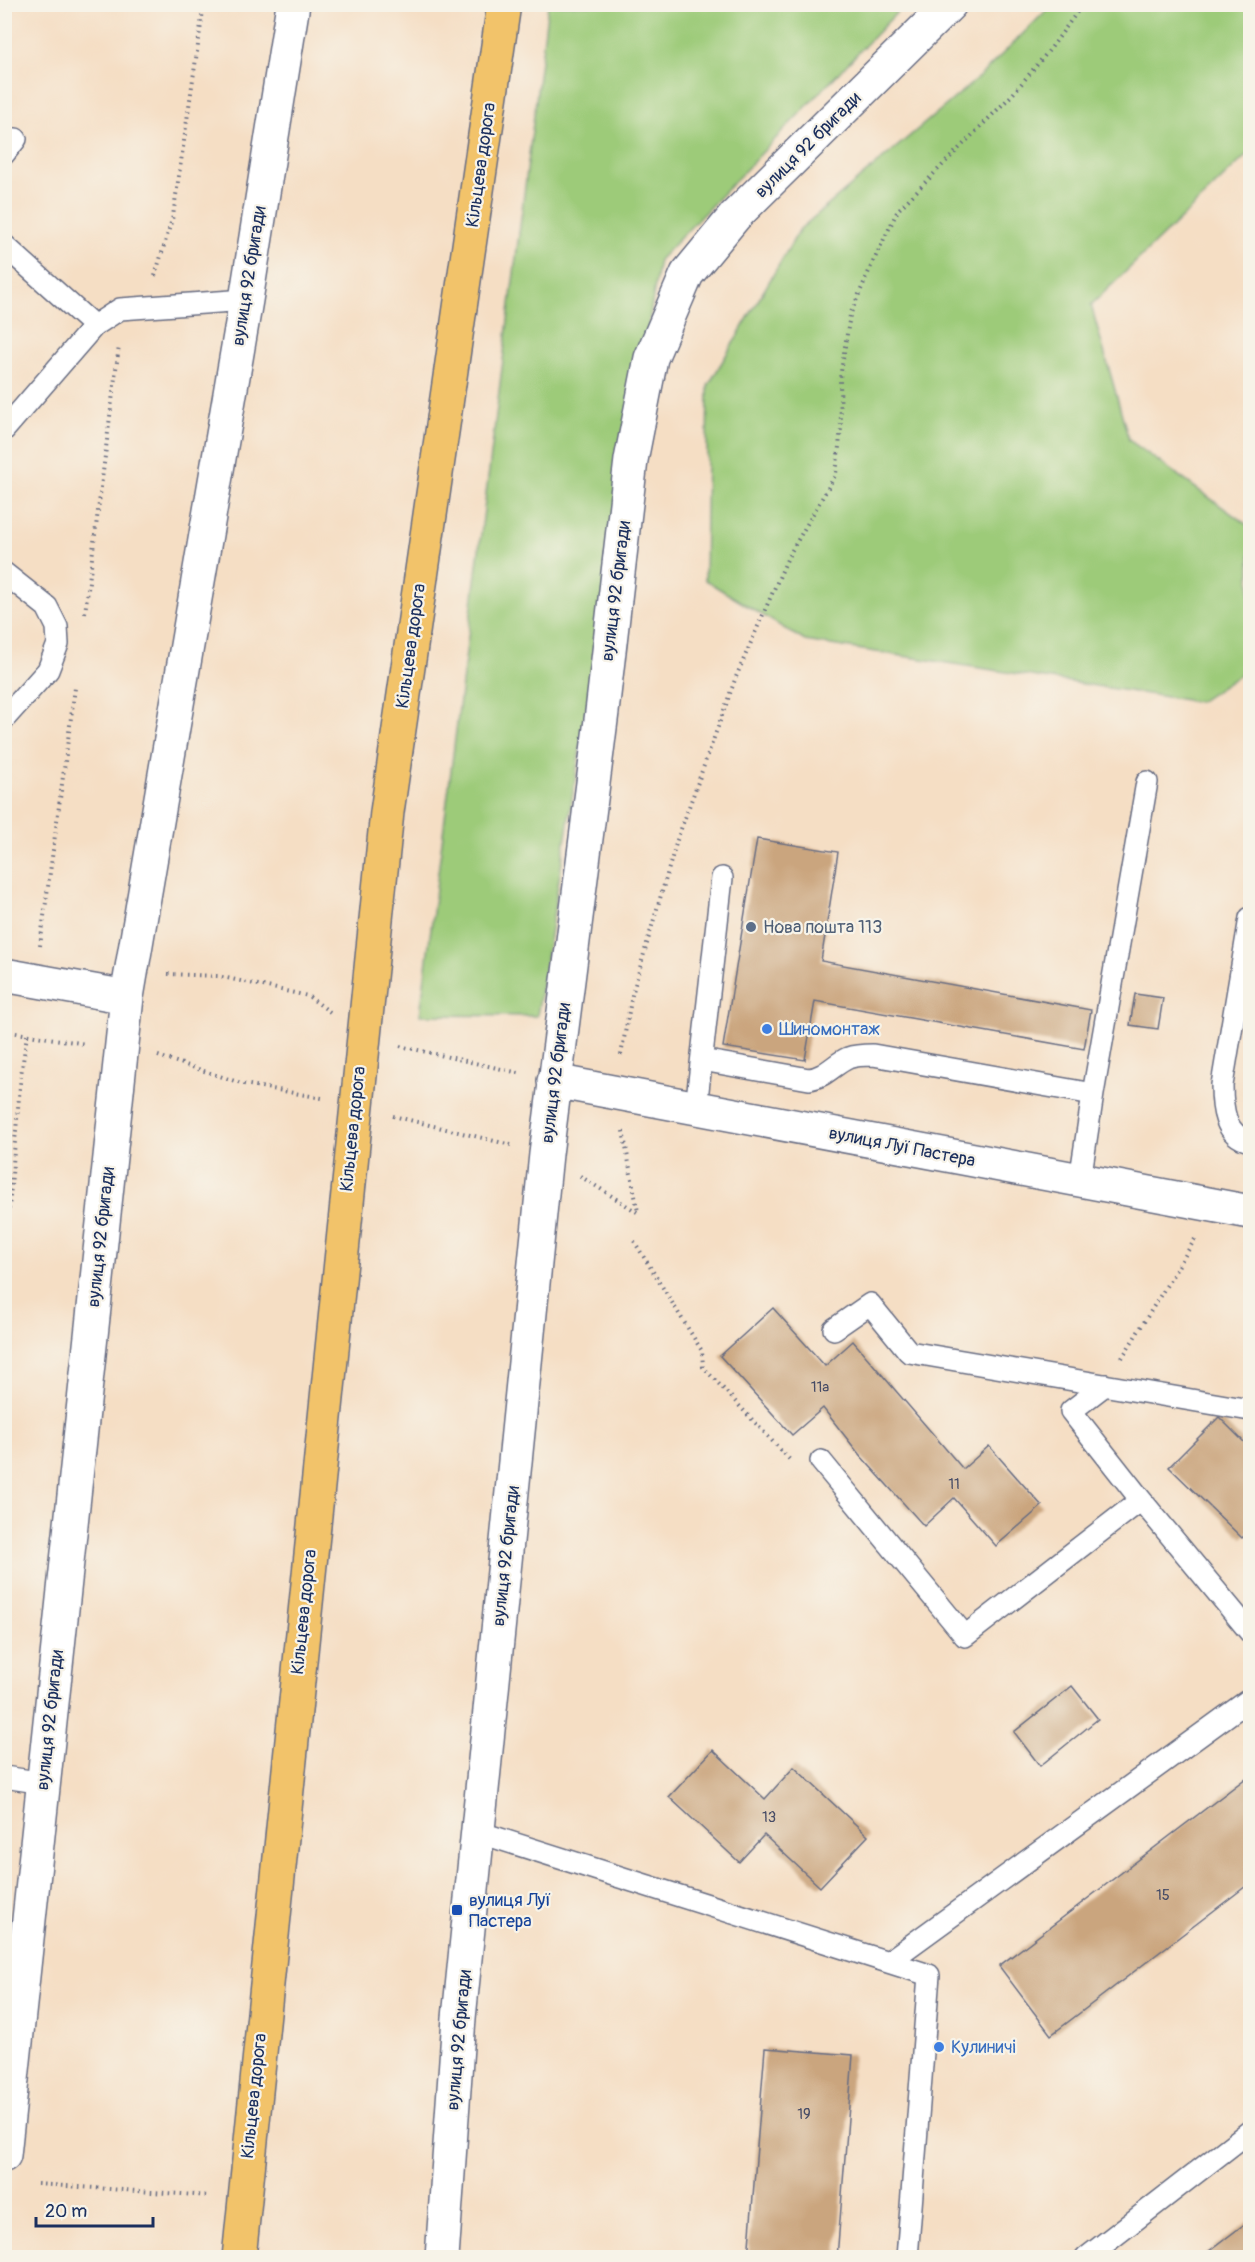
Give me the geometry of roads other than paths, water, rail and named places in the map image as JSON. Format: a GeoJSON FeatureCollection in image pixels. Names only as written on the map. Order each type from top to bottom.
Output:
{"type":"FeatureCollection","features":[{"type":"Feature","properties":{"kind":"highway","name":"Кільцева дорога"},"geometry":{"type":"LineString","coordinates":[[239,2258],[387,812],[504,4]]}},
{"type":"Feature","properties":{"kind":"street","name":"вулиця 92 бригади"},"geometry":{"type":"LineString","coordinates":[[4,2155],[127,997],[246,300],[293,4]]}},
{"type":"Feature","properties":{"kind":"street","name":"вулиця 92 бригади"},"geometry":{"type":"LineString","coordinates":[[442,2258],[459,2018],[546,1154],[631,460],[651,358],[693,265],[735,216],[950,4]]}},
{"type":"Feature","properties":{"kind":"street"},"geometry":{"type":"LineString","coordinates":[[4,975],[127,997]]}},
{"type":"Feature","properties":{"kind":"street","name":"вулиця Луї Пастера"},"geometry":{"type":"LineString","coordinates":[[554,1082],[1251,1212]]}},
{"type":"Feature","properties":{"kind":"lane"},"geometry":{"type":"LineString","coordinates":[[4,244],[94,326]]}},
{"type":"Feature","properties":{"kind":"lane"},"geometry":{"type":"LineString","coordinates":[[4,430],[94,326],[120,309],[246,300]]}},
{"type":"Feature","properties":{"kind":"lane"},"geometry":{"type":"LineString","coordinates":[[4,573],[47,607],[57,627],[58,644],[48,670],[4,719]]}},
{"type":"Feature","properties":{"kind":"lane"},"geometry":{"type":"LineString","coordinates":[[1080,1180],[1147,782]]}},
{"type":"Feature","properties":{"kind":"lane"},"geometry":{"type":"LineString","coordinates":[[696,1108],[722,878]]}},
{"type":"Feature","properties":{"kind":"lane"},"geometry":{"type":"LineString","coordinates":[[1251,918],[1222,1085],[1222,1102],[1224,1116],[1233,1131],[1243,1139],[1251,1141]]}},
{"type":"Feature","properties":{"kind":"lane"},"geometry":{"type":"LineString","coordinates":[[702,1060],[809,1079],[819,1078],[847,1058],[873,1055],[1093,1094]]}},
{"type":"Feature","properties":{"kind":"lane"},"geometry":{"type":"LineString","coordinates":[[834,1329],[870,1304],[909,1352],[1251,1410]]}},
{"type":"Feature","properties":{"kind":"lane"},"geometry":{"type":"LineString","coordinates":[[1105,1385],[1071,1411],[1141,1500],[1251,1632]]}},
{"type":"Feature","properties":{"kind":"lane"},"geometry":{"type":"LineString","coordinates":[[821,1461],[965,1636],[1141,1500]]}},
{"type":"Feature","properties":{"kind":"lane"},"geometry":{"type":"LineString","coordinates":[[888,1962],[1251,1699]]}},
{"type":"Feature","properties":{"kind":"lane"},"geometry":{"type":"LineString","coordinates":[[4,1777],[44,1783]]}},
{"type":"Feature","properties":{"kind":"lane"},"geometry":{"type":"LineString","coordinates":[[478,1832],[929,1975],[907,2258]]}},
{"type":"Feature","properties":{"kind":"lane"},"geometry":{"type":"LineString","coordinates":[[1086,2258],[1251,2132]]}},
{"type":"Feature","properties":{"kind":"place","name":"Нова пошта 113"},"geometry":{"type":"Point","coordinates":[751,927]}},
{"type":"Feature","properties":{"kind":"place","name":"Шиномонтаж"},"geometry":{"type":"Point","coordinates":[767,1029]}},
{"type":"Feature","properties":{"kind":"place","name":"вулиця Луї Пастера"},"geometry":{"type":"Point","coordinates":[457,1910]}},
{"type":"Feature","properties":{"kind":"place","name":"Кулиничі"},"geometry":{"type":"Point","coordinates":[939,2047]}}]}
